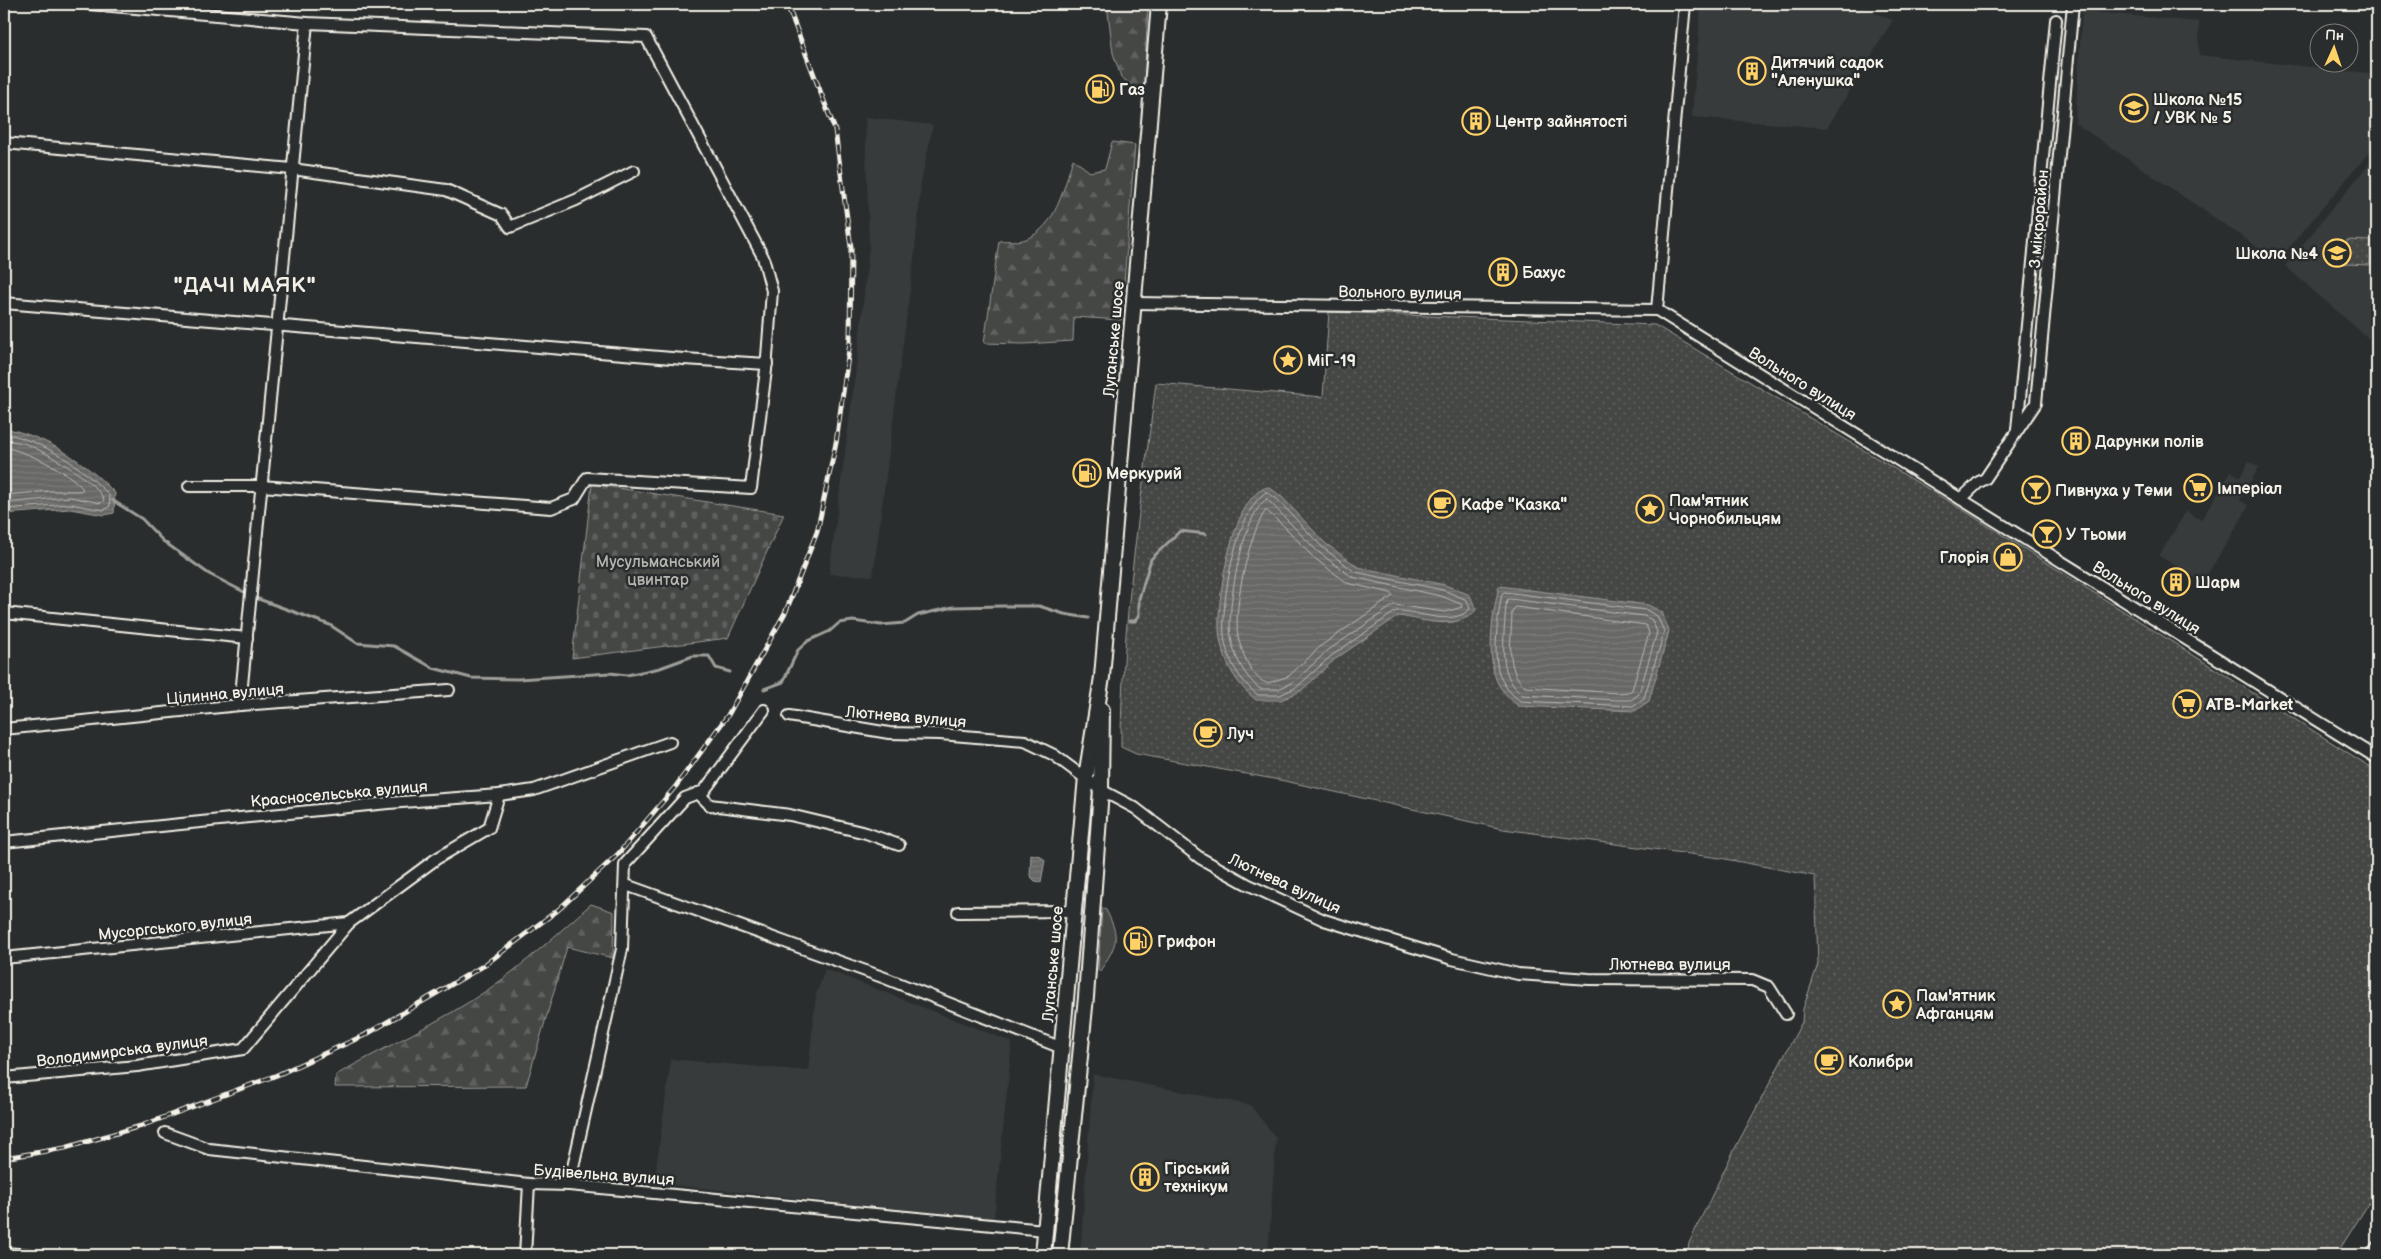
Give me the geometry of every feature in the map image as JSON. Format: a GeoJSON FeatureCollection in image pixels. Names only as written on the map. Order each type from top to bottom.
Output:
{"type":"FeatureCollection","features":[{"type":"Feature","properties":{"kind":"main road","name":"Луганське шосе"},"geometry":{"type":"LineString","coordinates":[[1042,1255],[1086,777],[1102,677],[1159,4]]}},
{"type":"Feature","properties":{"kind":"main road","name":"Луганське шосе"},"geometry":{"type":"LineString","coordinates":[[1060,1255],[1081,1053],[1101,790],[1103,742],[1102,677]]}},
{"type":"Feature","properties":{"kind":"street"},"geometry":{"type":"LineString","coordinates":[[89,4],[307,23],[646,37],[764,257],[772,292],[767,364],[751,488],[587,478],[574,499],[552,508],[261,486],[189,486]]}},
{"type":"Feature","properties":{"kind":"street"},"geometry":{"type":"LineString","coordinates":[[1657,310],[1685,4]]}},
{"type":"Feature","properties":{"kind":"street","name":"3 мікрорайон"},"geometry":{"type":"LineString","coordinates":[[1961,499],[1979,482],[1985,479],[2036,403],[2073,4]]}},
{"type":"Feature","properties":{"kind":"street","name":"3 мікрорайон"},"geometry":{"type":"LineString","coordinates":[[2017,431],[2056,20]]}},
{"type":"Feature","properties":{"kind":"street"},"geometry":{"type":"LineString","coordinates":[[240,705],[307,23]]}},
{"type":"Feature","properties":{"kind":"street"},"geometry":{"type":"LineString","coordinates":[[4,143],[292,169],[446,190],[502,215],[510,227],[576,200],[634,171]]}},
{"type":"Feature","properties":{"kind":"street","name":"Вольного вулиця"},"geometry":{"type":"LineString","coordinates":[[1134,303],[1657,310],[2377,758]]}},
{"type":"Feature","properties":{"kind":"street"},"geometry":{"type":"LineString","coordinates":[[4,304],[767,364]]}},
{"type":"Feature","properties":{"kind":"street"},"geometry":{"type":"LineString","coordinates":[[4,613],[247,638]]}},
{"type":"Feature","properties":{"kind":"street","name":"Цілинна вулиця"},"geometry":{"type":"LineString","coordinates":[[4,729],[240,705],[449,690]]}},
{"type":"Feature","properties":{"kind":"street"},"geometry":{"type":"LineString","coordinates":[[569,1184],[622,949],[626,886],[625,864],[685,798],[704,791],[764,710]]}},
{"type":"Feature","properties":{"kind":"street","name":"Лютнева вулиця"},"geometry":{"type":"LineString","coordinates":[[789,716],[859,730],[1025,741],[1054,755],[1101,790],[1134,808],[1200,858],[1247,884],[1324,920],[1452,959],[1518,974],[1589,979],[1752,980],[1769,987],[1786,1014]]}},
{"type":"Feature","properties":{"kind":"street","name":"Красносельська вулиця"},"geometry":{"type":"LineString","coordinates":[[4,842],[379,804],[499,795],[534,790],[670,742]]}},
{"type":"Feature","properties":{"kind":"street"},"geometry":{"type":"LineString","coordinates":[[698,793],[710,805],[790,815],[866,833],[900,845]]}},
{"type":"Feature","properties":{"kind":"street"},"geometry":{"type":"LineString","coordinates":[[349,923],[436,859],[489,828],[499,795]]}},
{"type":"Feature","properties":{"kind":"street"},"geometry":{"type":"LineString","coordinates":[[626,886],[885,978],[1062,1048]]}},
{"type":"Feature","properties":{"kind":"street"},"geometry":{"type":"LineString","coordinates":[[958,912],[1075,911]]}},
{"type":"Feature","properties":{"kind":"street","name":"Мусоргського вулиця"},"geometry":{"type":"LineString","coordinates":[[4,958],[349,923]]}},
{"type":"Feature","properties":{"kind":"street","name":"Володимирська вулиця"},"geometry":{"type":"LineString","coordinates":[[4,1078],[137,1066],[243,1049],[349,923]]}},
{"type":"Feature","properties":{"kind":"street","name":"Будівельна вулиця"},"geometry":{"type":"LineString","coordinates":[[165,1133],[209,1149],[529,1184],[569,1184],[1044,1230]]}},
{"type":"Feature","properties":{"kind":"street"},"geometry":{"type":"LineString","coordinates":[[525,1255],[529,1184]]}},
{"type":"Feature","properties":{"kind":"street"},"geometry":{"type":"LineString","coordinates":[[2372,1255],[2377,1247]]}},
{"type":"Feature","properties":{"kind":"street"},"geometry":{"type":"LineString","coordinates":[[7,1254],[32,1255]]}},
{"type":"Feature","properties":{"kind":"shaded area"},"geometry":{"type":"Polygon","coordinates":[[[1701,4],[1852,4],[1893,20],[1827,128],[1692,117],[1701,4]]]}},
{"type":"Feature","properties":{"kind":"shaded area"},"geometry":{"type":"Polygon","coordinates":[[[2082,11],[2199,22],[2199,55],[2308,67],[2308,72],[2377,74],[2377,143],[2278,261],[2075,123],[2082,11]]]}},
{"type":"Feature","properties":{"kind":"shaded area"},"geometry":{"type":"Polygon","coordinates":[[[865,117],[933,125],[921,183],[915,251],[873,576],[829,574],[858,352],[869,246],[865,117]]]}},
{"type":"Feature","properties":{"kind":"shaded area"},"geometry":{"type":"Polygon","coordinates":[[[2377,154],[2377,346],[2285,266],[2377,154]]]}},
{"type":"Feature","properties":{"kind":"shaded area"},"geometry":{"type":"Polygon","coordinates":[[[2249,461],[2259,467],[2240,500],[2249,506],[2203,582],[2159,556],[2186,511],[2201,520],[2231,471],[2240,477],[2249,461]]]}},
{"type":"Feature","properties":{"kind":"shaded area"},"geometry":{"type":"Polygon","coordinates":[[[825,969],[1012,1042],[994,1219],[654,1183],[671,1059],[808,1071],[816,995],[825,969]]]}},
{"type":"Feature","properties":{"kind":"shaded area"},"geometry":{"type":"Polygon","coordinates":[[[1093,1074],[1250,1105],[1276,1138],[1268,1255],[1080,1255],[1093,1074]]]}},
{"type":"Feature","properties":{"kind":"green space"},"geometry":{"type":"Polygon","coordinates":[[[1107,4],[1148,4],[1144,87],[1137,89],[1121,77],[1113,53],[1107,4]]]}},
{"type":"Feature","properties":{"kind":"green space"},"geometry":{"type":"Polygon","coordinates":[[[1112,142],[1135,145],[1121,320],[1074,317],[1073,341],[1024,344],[984,343],[999,241],[1023,240],[1037,233],[1052,216],[1058,205],[1073,159],[1090,172],[1105,169],[1112,142]]]}},
{"type":"Feature","properties":{"kind":"green space"},"geometry":{"type":"Polygon","coordinates":[[[2347,240],[2371,241],[2370,265],[2346,264],[2347,240]]]}},
{"type":"Feature","properties":{"kind":"green space"},"geometry":{"type":"Polygon","coordinates":[[[1329,312],[1655,325],[1955,505],[2377,771],[2377,1190],[2336,1255],[1687,1255],[1689,1243],[1732,1154],[1802,1022],[1803,1009],[1818,964],[1815,876],[1720,858],[1503,829],[1285,781],[1136,754],[1121,747],[1124,656],[1128,610],[1156,383],[1323,397],[1329,312]]]}},
{"type":"Feature","properties":{"kind":"green space","name":"Мусульманський цвинтар"},"geometry":{"type":"Polygon","coordinates":[[[592,484],[784,514],[728,638],[572,658],[592,484]]]}},
{"type":"Feature","properties":{"kind":"green space"},"geometry":{"type":"Polygon","coordinates":[[[591,904],[614,912],[613,958],[567,947],[526,1086],[335,1087],[336,1075],[452,1012],[489,989],[528,959],[591,904]]]}},
{"type":"Feature","properties":{"kind":"green space"},"geometry":{"type":"Polygon","coordinates":[[[1102,908],[1106,910],[1111,920],[1115,941],[1110,954],[1100,971],[1098,971],[1102,908]]]}},
{"type":"Feature","properties":{"kind":"water"},"geometry":{"type":"Polygon","coordinates":[[[4,428],[36,437],[64,452],[91,471],[115,493],[114,513],[104,515],[70,509],[4,514],[4,428]]]}},
{"type":"Feature","properties":{"kind":"water"},"geometry":{"type":"Polygon","coordinates":[[[1269,487],[1282,497],[1325,543],[1358,567],[1445,585],[1470,595],[1476,610],[1468,617],[1459,621],[1449,622],[1398,616],[1334,660],[1301,691],[1281,700],[1256,700],[1237,680],[1225,657],[1220,639],[1220,603],[1228,553],[1236,529],[1245,508],[1256,493],[1269,487]]]}},
{"type":"Feature","properties":{"kind":"water"},"geometry":{"type":"Polygon","coordinates":[[[1499,586],[1648,605],[1662,612],[1669,631],[1649,701],[1635,711],[1518,706],[1501,689],[1495,676],[1491,655],[1492,631],[1499,586]]]}},
{"type":"Feature","properties":{"kind":"water"},"geometry":{"type":"Polygon","coordinates":[[[1031,854],[1040,856],[1045,860],[1041,882],[1035,881],[1030,876],[1031,854]]]}},
{"type":"Feature","properties":{"kind":"waterway"},"geometry":{"type":"LineString","coordinates":[[112,500],[142,519],[163,541],[209,574],[248,594]]}},
{"type":"Feature","properties":{"kind":"waterway"},"geometry":{"type":"LineString","coordinates":[[1129,621],[1135,621],[1139,616],[1139,599],[1151,559],[1180,531],[1206,534]]}},
{"type":"Feature","properties":{"kind":"waterway"},"geometry":{"type":"LineString","coordinates":[[253,597],[330,625],[357,643],[394,646],[433,668],[471,678],[518,679],[610,673],[627,675],[660,668],[693,656],[709,656],[716,668],[730,672]]}},
{"type":"Feature","properties":{"kind":"waterway"},"geometry":{"type":"LineString","coordinates":[[764,689],[783,682],[798,650],[808,641],[830,631],[839,623],[853,621],[881,625],[905,623],[918,615],[953,607],[1039,606],[1064,614],[1088,618]]}},
{"type":"Feature","properties":{"kind":"railway"},"geometry":{"type":"LineString","coordinates":[[4,1158],[65,1148],[141,1126],[277,1075],[365,1035],[483,966],[558,910],[618,854],[676,786],[728,715],[786,611],[817,532],[836,443],[850,342],[851,247],[835,130],[787,4]]}},
{"type":"Feature","properties":{"kind":"place","name":"Дитячий садок \"Аленушка\""},"geometry":{"type":"Point","coordinates":[1752,71]}},
{"type":"Feature","properties":{"kind":"place","name":"Газ"},"geometry":{"type":"Point","coordinates":[1100,89]}},
{"type":"Feature","properties":{"kind":"place","name":"Школа №15 / УВК № 5"},"geometry":{"type":"Point","coordinates":[2134,108]}},
{"type":"Feature","properties":{"kind":"place","name":"Центр зайнятості"},"geometry":{"type":"Point","coordinates":[1476,121]}},
{"type":"Feature","properties":{"kind":"place","name":"Школа №4"},"geometry":{"type":"Point","coordinates":[2337,253]}},
{"type":"Feature","properties":{"kind":"place","name":"Бахус"},"geometry":{"type":"Point","coordinates":[1503,272]}},
{"type":"Feature","properties":{"kind":"place","name":"МіГ-19"},"geometry":{"type":"Point","coordinates":[1288,360]}},
{"type":"Feature","properties":{"kind":"place","name":"Дарунки полів"},"geometry":{"type":"Point","coordinates":[2076,441]}},
{"type":"Feature","properties":{"kind":"place","name":"Меркурий"},"geometry":{"type":"Point","coordinates":[1087,473]}},
{"type":"Feature","properties":{"kind":"place","name":"Імперіал"},"geometry":{"type":"Point","coordinates":[2198,488]}},
{"type":"Feature","properties":{"kind":"place","name":"Пивнуха у Теми"},"geometry":{"type":"Point","coordinates":[2036,490]}},
{"type":"Feature","properties":{"kind":"place","name":"Кафе \"Казка\""},"geometry":{"type":"Point","coordinates":[1442,504]}},
{"type":"Feature","properties":{"kind":"place","name":"Пам'ятник Чорнобильцям"},"geometry":{"type":"Point","coordinates":[1650,509]}},
{"type":"Feature","properties":{"kind":"place","name":"У Тьоми"},"geometry":{"type":"Point","coordinates":[2047,534]}},
{"type":"Feature","properties":{"kind":"place","name":"Глорія"},"geometry":{"type":"Point","coordinates":[2008,557]}},
{"type":"Feature","properties":{"kind":"place","name":"Шарм"},"geometry":{"type":"Point","coordinates":[2176,582]}},
{"type":"Feature","properties":{"kind":"place","name":"ATB-Market"},"geometry":{"type":"Point","coordinates":[2187,704]}},
{"type":"Feature","properties":{"kind":"place","name":"Луч"},"geometry":{"type":"Point","coordinates":[1208,733]}},
{"type":"Feature","properties":{"kind":"place","name":"Грифон"},"geometry":{"type":"Point","coordinates":[1138,941]}},
{"type":"Feature","properties":{"kind":"place","name":"Пам'ятник Афганцям"},"geometry":{"type":"Point","coordinates":[1897,1004]}},
{"type":"Feature","properties":{"kind":"place","name":"Колибри"},"geometry":{"type":"Point","coordinates":[1829,1061]}},
{"type":"Feature","properties":{"kind":"place","name":"Гірський технікум"},"geometry":{"type":"Point","coordinates":[1145,1177]}},
{"type":"Feature","properties":{"kind":"district","name":"\"ДАЧІ МАЯК\""},"geometry":{"type":"Point","coordinates":[245,285]}}]}
